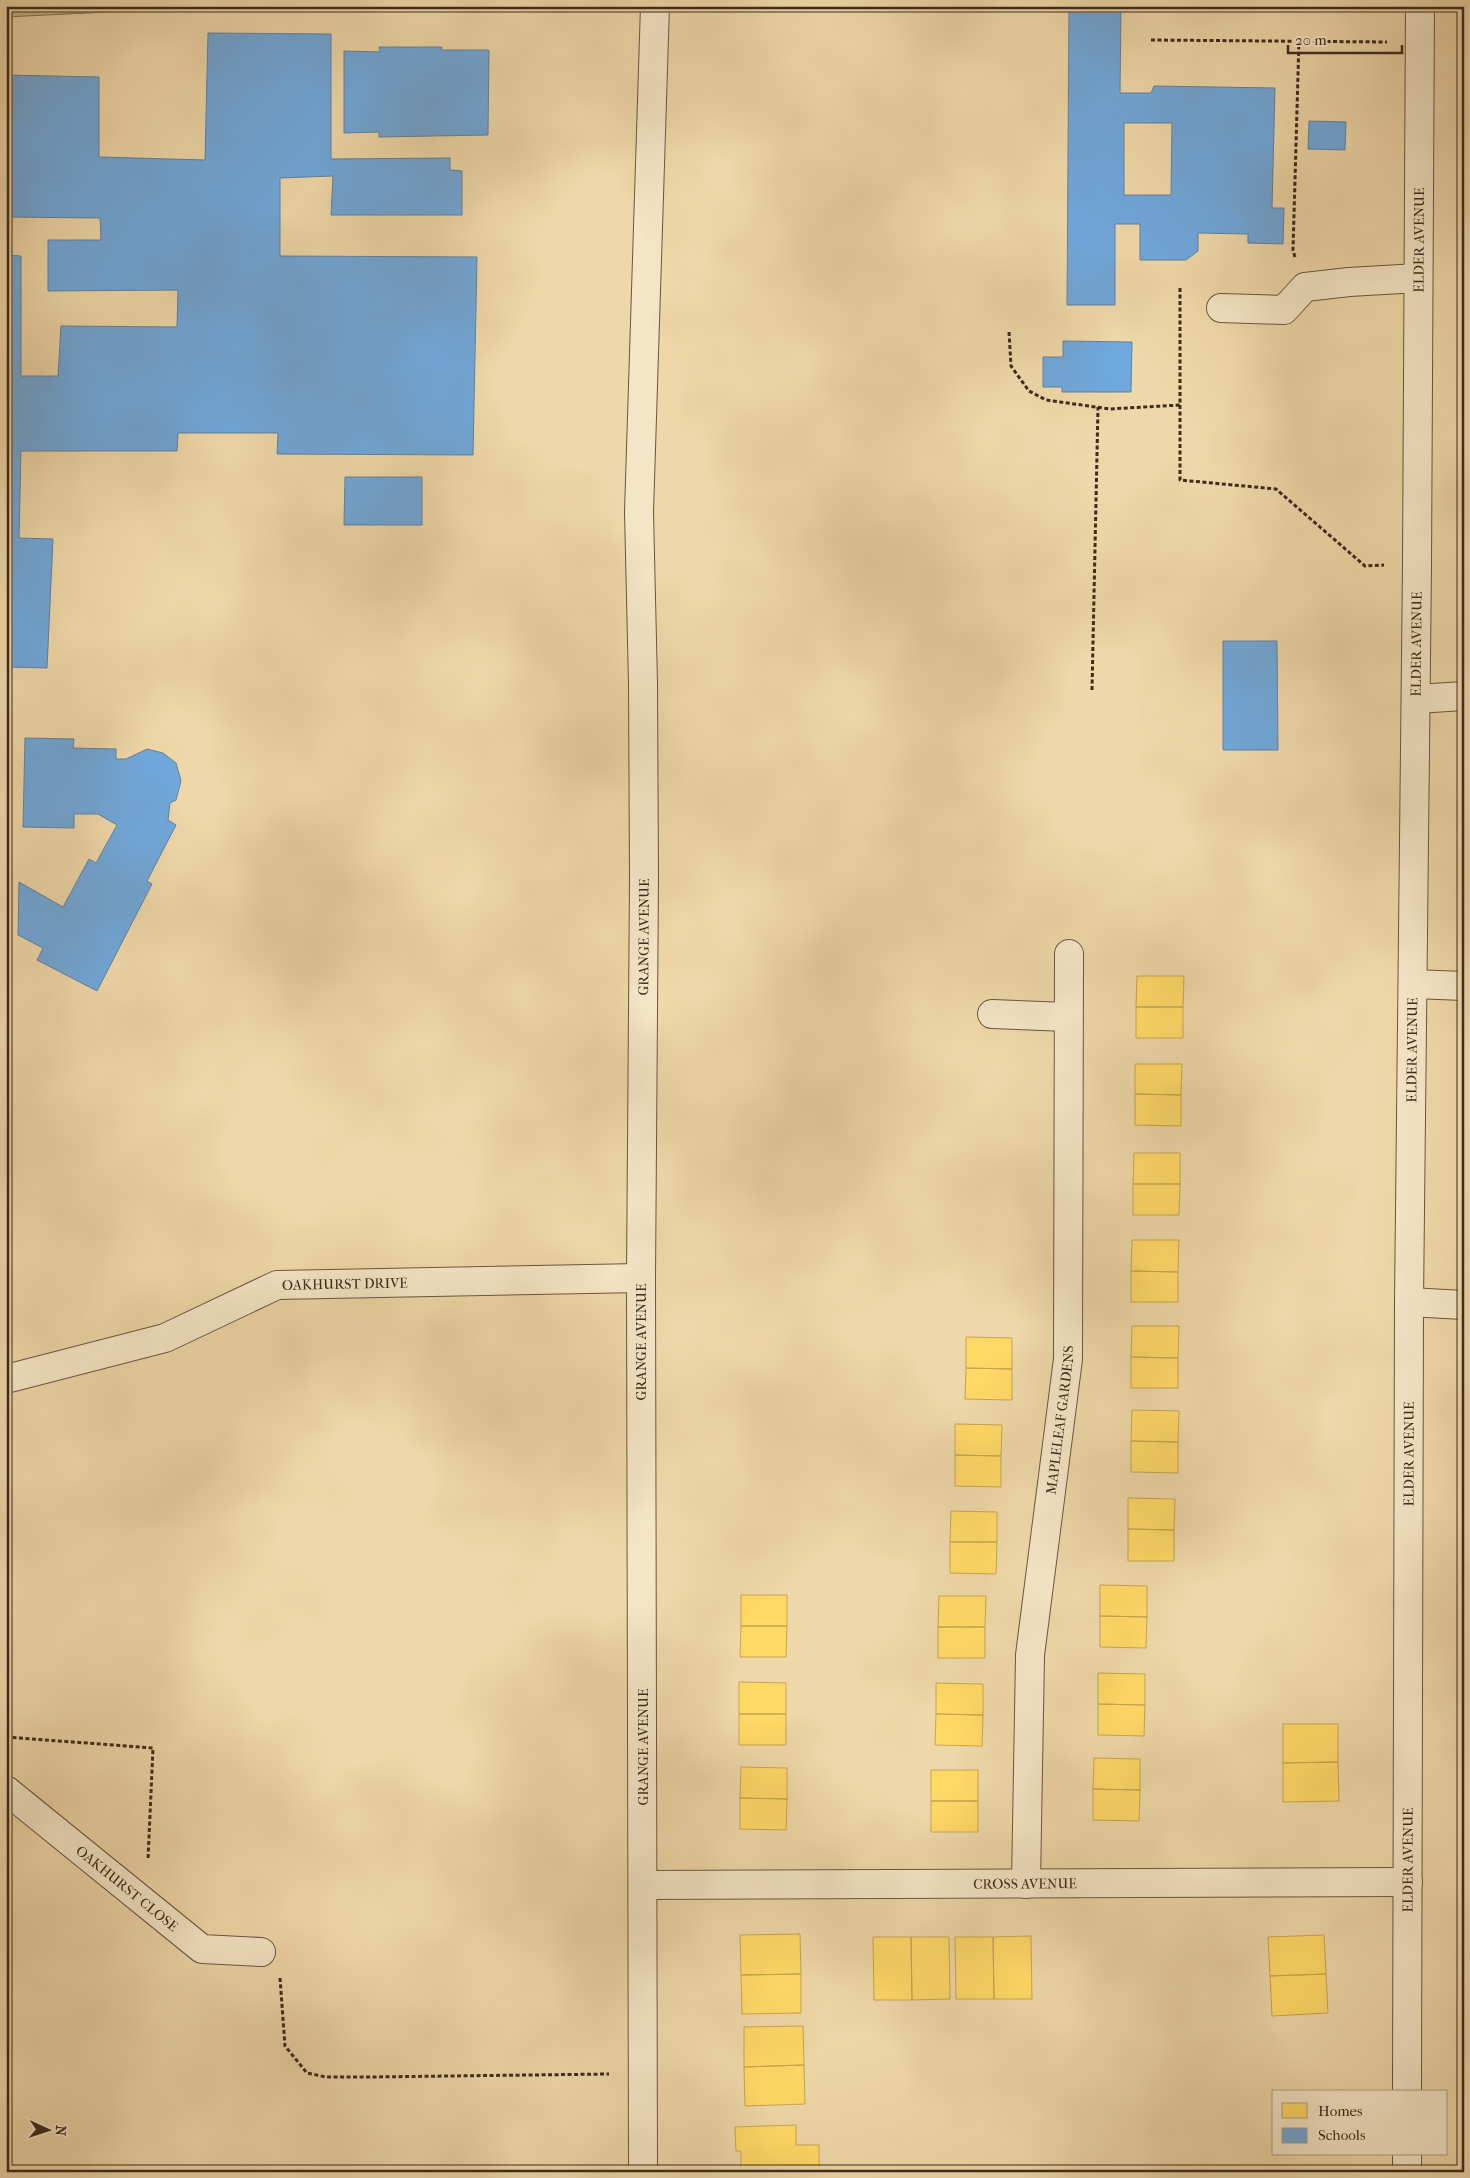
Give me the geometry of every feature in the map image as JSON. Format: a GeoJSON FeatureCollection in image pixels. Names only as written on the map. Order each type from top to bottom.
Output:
{"type":"FeatureCollection","features":[{"type":"Feature","properties":{"kind":"street","name":"GRANGE AVENUE"},"geometry":{"type":"LineString","coordinates":[[643,2172],[641,1278],[644,868],[643,684],[639,512],[655,6]]}},
{"type":"Feature","properties":{"kind":"street","name":"ELDER AVENUE"},"geometry":{"type":"LineString","coordinates":[[1407,2090],[1409,1302],[1416,699],[1420,6]]}},
{"type":"Feature","properties":{"kind":"street"},"geometry":{"type":"LineString","coordinates":[[1220,308],[1284,310],[1305,287],[1418,278]]}},
{"type":"Feature","properties":{"kind":"street"},"geometry":{"type":"LineString","coordinates":[[1416,699],[1464,696]]}},
{"type":"Feature","properties":{"kind":"street","name":"MAPLELEAF GARDENS"},"geometry":{"type":"LineString","coordinates":[[1026,1884],[1030,1655],[1068,1358],[1069,954]]}},
{"type":"Feature","properties":{"kind":"street"},"geometry":{"type":"LineString","coordinates":[[1413,984],[1464,986]]}},
{"type":"Feature","properties":{"kind":"street"},"geometry":{"type":"LineString","coordinates":[[992,1014],[1068,1017]]}},
{"type":"Feature","properties":{"kind":"street","name":"OAKHURST DRIVE"},"geometry":{"type":"LineString","coordinates":[[6,1379],[164,1338],[277,1285],[641,1278]]}},
{"type":"Feature","properties":{"kind":"street"},"geometry":{"type":"LineString","coordinates":[[1409,1302],[1464,1306]]}},
{"type":"Feature","properties":{"kind":"street","name":"OAKHURST CLOSE"},"geometry":{"type":"LineString","coordinates":[[6,1790],[202,1949],[261,1952]]}},
{"type":"Feature","properties":{"kind":"street","name":"CROSS AVENUE"},"geometry":{"type":"LineString","coordinates":[[643,1885],[1408,1882]]}},
{"type":"Feature","properties":{"kind":"street"},"geometry":{"type":"LineString","coordinates":[[1407,2156],[1407,2172]]}},
{"type":"Feature","properties":{"kind":"path"},"geometry":{"type":"LineString","coordinates":[[1151,40],[1420,41]]}},
{"type":"Feature","properties":{"kind":"path"},"geometry":{"type":"LineString","coordinates":[[1299,40],[1293,250],[1305,287]]}},
{"type":"Feature","properties":{"kind":"path"},"geometry":{"type":"LineString","coordinates":[[1180,288],[1180,480],[1276,489],[1365,566],[1417,565]]}},
{"type":"Feature","properties":{"kind":"path"},"geometry":{"type":"LineString","coordinates":[[1009,332],[1011,366],[1029,391],[1046,400],[1098,407],[1180,405]]}},
{"type":"Feature","properties":{"kind":"path"},"geometry":{"type":"LineString","coordinates":[[1092,690],[1098,407]]}},
{"type":"Feature","properties":{"kind":"path"},"geometry":{"type":"LineString","coordinates":[[6,1737],[153,1748],[146,1904]]}},
{"type":"Feature","properties":{"kind":"path"},"geometry":{"type":"LineString","coordinates":[[261,1952],[278,1952],[285,2046],[307,2073],[326,2077],[644,2074]]}},
{"type":"Feature","properties":{"kind":"green space"},"geometry":{"type":"Polygon","coordinates":[[[6,6],[229,6],[6,17],[6,6]]]}},
{"type":"Feature","properties":{"kind":"building: Homes"},"geometry":{"type":"Polygon","coordinates":[[[1137,976],[1184,976],[1183,1007],[1136,1007],[1137,976]]]}},
{"type":"Feature","properties":{"kind":"building: Homes"},"geometry":{"type":"Polygon","coordinates":[[[1136,1007],[1183,1007],[1183,1038],[1136,1038],[1136,1007]]]}},
{"type":"Feature","properties":{"kind":"building: Homes"},"geometry":{"type":"Polygon","coordinates":[[[1135,1064],[1182,1064],[1181,1095],[1135,1094],[1135,1064]]]}},
{"type":"Feature","properties":{"kind":"building: Homes"},"geometry":{"type":"Polygon","coordinates":[[[1135,1094],[1181,1095],[1181,1126],[1135,1125],[1135,1094]]]}},
{"type":"Feature","properties":{"kind":"building: Homes"},"geometry":{"type":"Polygon","coordinates":[[[1134,1153],[1180,1153],[1180,1184],[1133,1184],[1134,1153]]]}},
{"type":"Feature","properties":{"kind":"building: Homes"},"geometry":{"type":"Polygon","coordinates":[[[1133,1184],[1180,1184],[1179,1215],[1133,1215],[1133,1184]]]}},
{"type":"Feature","properties":{"kind":"building: Homes"},"geometry":{"type":"Polygon","coordinates":[[[1132,1240],[1179,1240],[1178,1272],[1131,1271],[1132,1240]]]}},
{"type":"Feature","properties":{"kind":"building: Homes"},"geometry":{"type":"Polygon","coordinates":[[[1131,1271],[1178,1272],[1178,1302],[1131,1302],[1131,1271]]]}},
{"type":"Feature","properties":{"kind":"building: Homes"},"geometry":{"type":"Polygon","coordinates":[[[1132,1326],[1179,1326],[1178,1358],[1131,1357],[1132,1326]]]}},
{"type":"Feature","properties":{"kind":"building: Homes"},"geometry":{"type":"Polygon","coordinates":[[[966,1337],[1012,1338],[1012,1369],[966,1368],[966,1337]]]}},
{"type":"Feature","properties":{"kind":"building: Homes"},"geometry":{"type":"Polygon","coordinates":[[[1131,1357],[1178,1358],[1178,1388],[1131,1388],[1131,1357]]]}},
{"type":"Feature","properties":{"kind":"building: Homes"},"geometry":{"type":"Polygon","coordinates":[[[966,1368],[1012,1369],[1012,1400],[965,1399],[966,1368]]]}},
{"type":"Feature","properties":{"kind":"building: Homes"},"geometry":{"type":"Polygon","coordinates":[[[1132,1410],[1179,1411],[1178,1442],[1131,1441],[1132,1410]]]}},
{"type":"Feature","properties":{"kind":"building: Homes"},"geometry":{"type":"Polygon","coordinates":[[[955,1424],[1002,1425],[1001,1456],[955,1455],[955,1424]]]}},
{"type":"Feature","properties":{"kind":"building: Homes"},"geometry":{"type":"Polygon","coordinates":[[[1131,1441],[1178,1442],[1178,1473],[1131,1472],[1131,1441]]]}},
{"type":"Feature","properties":{"kind":"building: Homes"},"geometry":{"type":"Polygon","coordinates":[[[955,1455],[1001,1456],[1001,1487],[955,1486],[955,1455]]]}},
{"type":"Feature","properties":{"kind":"building: Homes"},"geometry":{"type":"Polygon","coordinates":[[[1128,1498],[1175,1499],[1174,1530],[1128,1529],[1128,1498]]]}},
{"type":"Feature","properties":{"kind":"building: Homes"},"geometry":{"type":"Polygon","coordinates":[[[951,1511],[997,1512],[997,1542],[950,1542],[951,1511]]]}},
{"type":"Feature","properties":{"kind":"building: Homes"},"geometry":{"type":"Polygon","coordinates":[[[1128,1529],[1174,1530],[1174,1561],[1128,1561],[1128,1529]]]}},
{"type":"Feature","properties":{"kind":"building: Homes"},"geometry":{"type":"Polygon","coordinates":[[[950,1542],[997,1542],[996,1574],[950,1573],[950,1542]]]}},
{"type":"Feature","properties":{"kind":"building: Homes"},"geometry":{"type":"Polygon","coordinates":[[[1100,1585],[1147,1586],[1147,1617],[1100,1616],[1100,1585]]]}},
{"type":"Feature","properties":{"kind":"building: Homes"},"geometry":{"type":"Polygon","coordinates":[[[741,1595],[787,1595],[787,1626],[741,1626],[741,1595]]]}},
{"type":"Feature","properties":{"kind":"building: Homes"},"geometry":{"type":"Polygon","coordinates":[[[939,1596],[986,1596],[985,1627],[938,1627],[939,1596]]]}},
{"type":"Feature","properties":{"kind":"building: Homes"},"geometry":{"type":"Polygon","coordinates":[[[1100,1616],[1147,1617],[1146,1648],[1100,1647],[1100,1616]]]}},
{"type":"Feature","properties":{"kind":"building: Homes"},"geometry":{"type":"Polygon","coordinates":[[[741,1626],[787,1626],[786,1657],[740,1657],[741,1626]]]}},
{"type":"Feature","properties":{"kind":"building: Homes"},"geometry":{"type":"Polygon","coordinates":[[[938,1627],[985,1627],[985,1658],[938,1658],[938,1627]]]}},
{"type":"Feature","properties":{"kind":"building: Homes"},"geometry":{"type":"Polygon","coordinates":[[[1098,1673],[1145,1674],[1145,1705],[1098,1704],[1098,1673]]]}},
{"type":"Feature","properties":{"kind":"building: Homes"},"geometry":{"type":"Polygon","coordinates":[[[739,1682],[786,1683],[786,1714],[739,1714],[739,1682]]]}},
{"type":"Feature","properties":{"kind":"building: Homes"},"geometry":{"type":"Polygon","coordinates":[[[936,1683],[983,1684],[983,1715],[936,1714],[936,1683]]]}},
{"type":"Feature","properties":{"kind":"building: Homes"},"geometry":{"type":"Polygon","coordinates":[[[1098,1704],[1145,1705],[1144,1736],[1098,1735],[1098,1704]]]}},
{"type":"Feature","properties":{"kind":"building: Homes"},"geometry":{"type":"Polygon","coordinates":[[[739,1714],[786,1714],[786,1745],[739,1745],[739,1714]]]}},
{"type":"Feature","properties":{"kind":"building: Homes"},"geometry":{"type":"Polygon","coordinates":[[[936,1714],[983,1715],[982,1746],[935,1745],[936,1714]]]}},
{"type":"Feature","properties":{"kind":"building: Homes"},"geometry":{"type":"Polygon","coordinates":[[[1283,1724],[1338,1724],[1338,1762],[1283,1763],[1283,1724]]]}},
{"type":"Feature","properties":{"kind":"building: Homes"},"geometry":{"type":"Polygon","coordinates":[[[1094,1758],[1140,1759],[1140,1790],[1093,1789],[1094,1758]]]}},
{"type":"Feature","properties":{"kind":"building: Homes"},"geometry":{"type":"Polygon","coordinates":[[[1338,1762],[1339,1801],[1283,1802],[1283,1763],[1338,1762]]]}},
{"type":"Feature","properties":{"kind":"building: Homes"},"geometry":{"type":"Polygon","coordinates":[[[741,1767],[787,1768],[787,1799],[740,1798],[741,1767]]]}},
{"type":"Feature","properties":{"kind":"building: Homes"},"geometry":{"type":"Polygon","coordinates":[[[931,1770],[978,1770],[978,1801],[931,1801],[931,1770]]]}},
{"type":"Feature","properties":{"kind":"building: Homes"},"geometry":{"type":"Polygon","coordinates":[[[1093,1789],[1140,1790],[1139,1821],[1093,1820],[1093,1789]]]}},
{"type":"Feature","properties":{"kind":"building: Homes"},"geometry":{"type":"Polygon","coordinates":[[[740,1798],[787,1799],[786,1830],[740,1829],[740,1798]]]}},
{"type":"Feature","properties":{"kind":"building: Homes"},"geometry":{"type":"Polygon","coordinates":[[[931,1801],[978,1801],[978,1832],[931,1832],[931,1801]]]}},
{"type":"Feature","properties":{"kind":"building: Homes"},"geometry":{"type":"Polygon","coordinates":[[[800,1934],[801,1974],[741,1975],[740,1935],[800,1934]]]}},
{"type":"Feature","properties":{"kind":"building: Homes"},"geometry":{"type":"Polygon","coordinates":[[[1324,1935],[1326,1974],[1270,1976],[1268,1937],[1324,1935]]]}},
{"type":"Feature","properties":{"kind":"building: Homes"},"geometry":{"type":"Polygon","coordinates":[[[1031,1936],[1032,1999],[994,1999],[993,1937],[1031,1936]]]}},
{"type":"Feature","properties":{"kind":"building: Homes"},"geometry":{"type":"Polygon","coordinates":[[[873,1937],[911,1937],[912,2000],[874,2000],[873,1937]]]}},
{"type":"Feature","properties":{"kind":"building: Homes"},"geometry":{"type":"Polygon","coordinates":[[[911,1937],[949,1937],[950,1999],[912,2000],[911,1937]]]}},
{"type":"Feature","properties":{"kind":"building: Homes"},"geometry":{"type":"Polygon","coordinates":[[[955,1937],[993,1937],[994,1999],[956,1999],[955,1937]]]}},
{"type":"Feature","properties":{"kind":"building: Homes"},"geometry":{"type":"Polygon","coordinates":[[[801,1974],[801,2013],[742,2014],[741,1975],[801,1974]]]}},
{"type":"Feature","properties":{"kind":"building: Homes"},"geometry":{"type":"Polygon","coordinates":[[[1326,1974],[1328,2013],[1272,2016],[1270,1976],[1326,1974]]]}},
{"type":"Feature","properties":{"kind":"building: Homes"},"geometry":{"type":"Polygon","coordinates":[[[803,2026],[804,2065],[744,2067],[744,2027],[803,2026]]]}},
{"type":"Feature","properties":{"kind":"building: Homes"},"geometry":{"type":"Polygon","coordinates":[[[804,2065],[805,2104],[745,2106],[744,2067],[804,2065]]]}},
{"type":"Feature","properties":{"kind":"building: Homes"},"geometry":{"type":"Polygon","coordinates":[[[796,2125],[796,2145],[819,2145],[819,2168],[741,2169],[741,2151],[736,2151],[735,2127],[796,2125]]]}},
{"type":"Feature","properties":{"kind":"building: Schools"},"geometry":{"type":"Polygon","coordinates":[[[1069,6],[1121,6],[1120,93],[1151,93],[1154,86],[1275,88],[1272,208],[1284,208],[1283,244],[1248,243],[1248,234],[1198,233],[1198,251],[1186,260],[1140,260],[1140,224],[1115,224],[1115,305],[1067,305],[1069,6]],[[1124,123],[1124,195],[1171,195],[1172,123],[1124,123]]]}},
{"type":"Feature","properties":{"kind":"building: Schools"},"geometry":{"type":"Polygon","coordinates":[[[208,33],[331,34],[331,159],[450,158],[450,170],[462,171],[462,215],[331,215],[333,176],[280,178],[280,256],[477,257],[473,455],[277,454],[278,433],[178,433],[177,451],[21,451],[19,538],[53,539],[47,668],[6,667],[6,255],[21,256],[21,376],[58,376],[61,326],[177,327],[178,290],[48,291],[48,240],[101,240],[100,218],[6,217],[6,75],[99,77],[99,157],[205,160],[208,33]]]}},
{"type":"Feature","properties":{"kind":"building: Schools"},"geometry":{"type":"Polygon","coordinates":[[[379,47],[442,47],[441,50],[489,50],[488,135],[379,137],[379,132],[344,133],[344,51],[380,52],[379,47]]]}},
{"type":"Feature","properties":{"kind":"building: Schools"},"geometry":{"type":"Polygon","coordinates":[[[1309,121],[1346,122],[1345,150],[1308,149],[1309,121]]]}},
{"type":"Feature","properties":{"kind":"building: Schools"},"geometry":{"type":"Polygon","coordinates":[[[1063,341],[1132,342],[1131,392],[1062,392],[1062,387],[1043,387],[1043,357],[1063,357],[1063,341]]]}},
{"type":"Feature","properties":{"kind":"building: Schools"},"geometry":{"type":"Polygon","coordinates":[[[345,477],[422,477],[422,525],[344,525],[345,477]]]}},
{"type":"Feature","properties":{"kind":"building: Schools"},"geometry":{"type":"Polygon","coordinates":[[[1223,641],[1277,641],[1278,750],[1223,750],[1223,641]]]}},
{"type":"Feature","properties":{"kind":"building: Schools"},"geometry":{"type":"Polygon","coordinates":[[[25,738],[74,739],[73,748],[116,749],[116,759],[126,759],[147,749],[163,753],[176,763],[181,781],[176,800],[170,803],[168,820],[176,825],[147,881],[152,884],[97,991],[37,960],[43,948],[18,935],[19,882],[63,907],[89,859],[96,863],[117,825],[98,814],[74,814],[74,828],[23,827],[25,738]]]}}]}
